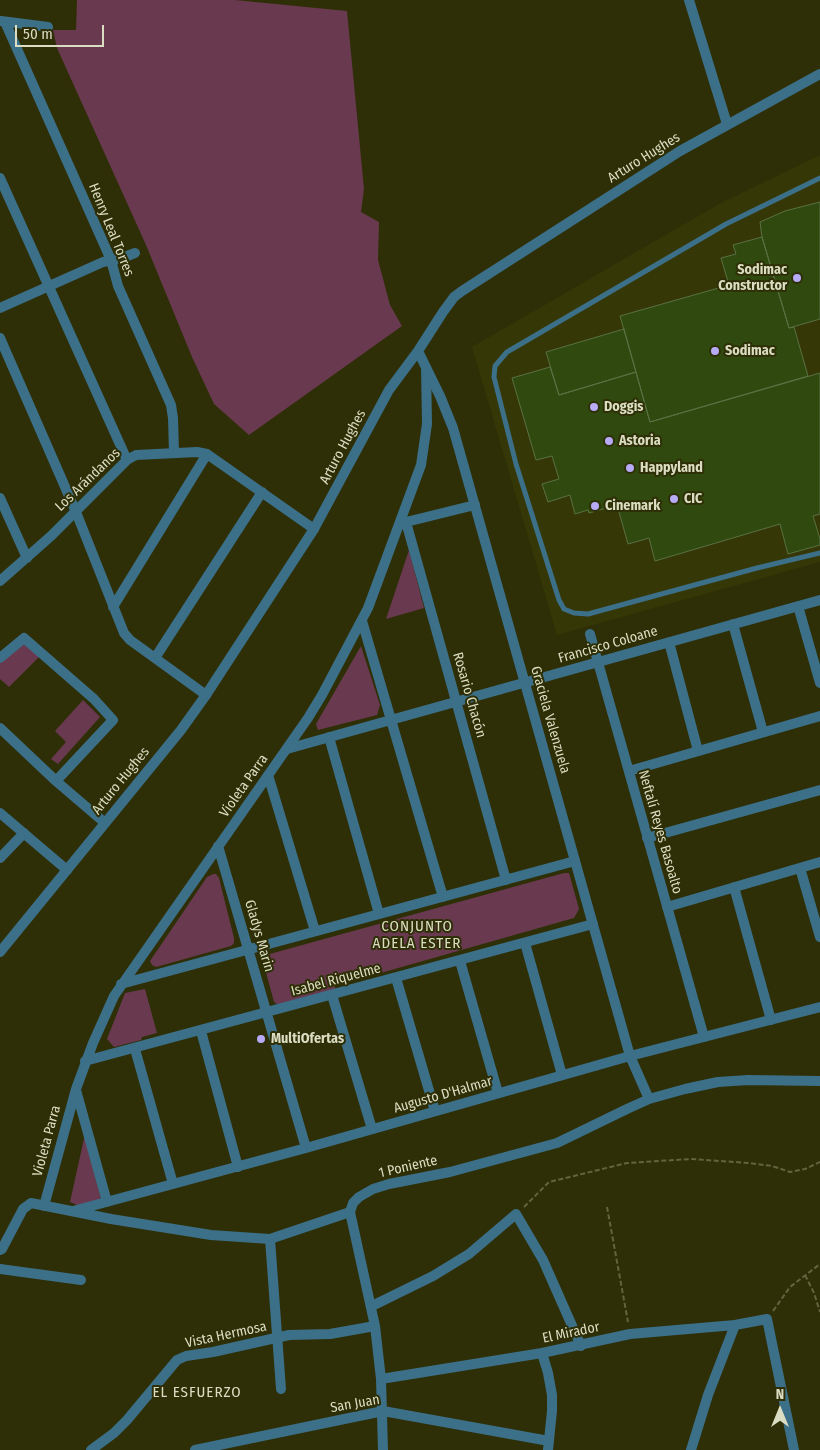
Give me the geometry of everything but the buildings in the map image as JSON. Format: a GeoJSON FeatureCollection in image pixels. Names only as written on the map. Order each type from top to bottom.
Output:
{"type":"FeatureCollection","features":[{"type":"Feature","properties":{"kind":"street"},"geometry":{"type":"LineString","coordinates":[[689,0],[727,124]]}},
{"type":"Feature","properties":{"kind":"street"},"geometry":{"type":"LineString","coordinates":[[2,21],[48,27]]}},
{"type":"Feature","properties":{"kind":"street","name":"Henry Leal Torres"},"geometry":{"type":"LineString","coordinates":[[2,21],[111,260],[118,286],[171,405],[174,453]]}},
{"type":"Feature","properties":{"kind":"street","name":"Arturo Hughes"},"geometry":{"type":"LineString","coordinates":[[0,952],[181,730],[206,695],[314,529],[389,390],[418,351],[442,312],[462,291],[680,151],[820,74]]}},
{"type":"Feature","properties":{"kind":"street"},"geometry":{"type":"LineString","coordinates":[[0,178],[127,460]]}},
{"type":"Feature","properties":{"kind":"street"},"geometry":{"type":"LineString","coordinates":[[0,308],[103,262],[135,253]]}},
{"type":"Feature","properties":{"kind":"street"},"geometry":{"type":"LineString","coordinates":[[0,338],[76,512],[124,633],[130,640],[206,695]]}},
{"type":"Feature","properties":{"kind":"street","name":"Graciela Valenzuela"},"geometry":{"type":"LineString","coordinates":[[418,351],[453,428],[630,1056],[649,1099]]}},
{"type":"Feature","properties":{"kind":"street","name":"Violeta Parra"},"geometry":{"type":"LineString","coordinates":[[44,1206],[85,1061],[108,1008],[121,984],[287,748],[322,695],[362,621],[404,522],[425,450],[427,424],[426,368]]}},
{"type":"Feature","properties":{"kind":"street","name":"Los Arándanos"},"geometry":{"type":"LineString","coordinates":[[0,581],[76,512],[127,460],[140,454],[197,452],[207,454]]}},
{"type":"Feature","properties":{"kind":"street"},"geometry":{"type":"LineString","coordinates":[[113,607],[207,454],[314,529]]}},
{"type":"Feature","properties":{"kind":"street"},"geometry":{"type":"LineString","coordinates":[[155,658],[262,492]]}},
{"type":"Feature","properties":{"kind":"street"},"geometry":{"type":"LineString","coordinates":[[0,498],[27,558]]}},
{"type":"Feature","properties":{"kind":"street"},"geometry":{"type":"LineString","coordinates":[[404,522],[475,505]]}},
{"type":"Feature","properties":{"kind":"street","name":"Rosario Chacón"},"geometry":{"type":"LineString","coordinates":[[404,522],[506,880]]}},
{"type":"Feature","properties":{"kind":"street","name":"Francisco Coloane"},"geometry":{"type":"LineString","coordinates":[[287,748],[820,600]]}},
{"type":"Feature","properties":{"kind":"street"},"geometry":{"type":"LineString","coordinates":[[798,606],[820,683]]}},
{"type":"Feature","properties":{"kind":"street"},"geometry":{"type":"LineString","coordinates":[[362,621],[443,897]]}},
{"type":"Feature","properties":{"kind":"street"},"geometry":{"type":"LineString","coordinates":[[733,624],[763,732]]}},
{"type":"Feature","properties":{"kind":"street","name":"Neftalí Reyes Basoalto"},"geometry":{"type":"LineString","coordinates":[[590,634],[704,1037]]}},
{"type":"Feature","properties":{"kind":"street"},"geometry":{"type":"LineString","coordinates":[[0,658],[24,638],[94,699],[113,720],[56,781]]}},
{"type":"Feature","properties":{"kind":"street"},"geometry":{"type":"LineString","coordinates":[[669,642],[698,751]]}},
{"type":"Feature","properties":{"kind":"street"},"geometry":{"type":"LineString","coordinates":[[628,770],[820,716]]}},
{"type":"Feature","properties":{"kind":"street"},"geometry":{"type":"LineString","coordinates":[[0,728],[56,781],[105,823]]}},
{"type":"Feature","properties":{"kind":"street"},"geometry":{"type":"LineString","coordinates":[[329,737],[379,914]]}},
{"type":"Feature","properties":{"kind":"street"},"geometry":{"type":"LineString","coordinates":[[268,775],[315,932]]}},
{"type":"Feature","properties":{"kind":"street"},"geometry":{"type":"LineString","coordinates":[[647,838],[820,790]]}},
{"type":"Feature","properties":{"kind":"street"},"geometry":{"type":"LineString","coordinates":[[0,813],[67,870]]}},
{"type":"Feature","properties":{"kind":"street"},"geometry":{"type":"LineString","coordinates":[[0,858],[24,833]]}},
{"type":"Feature","properties":{"kind":"street","name":"Gladys Marin"},"geometry":{"type":"LineString","coordinates":[[218,846],[306,1148]]}},
{"type":"Feature","properties":{"kind":"street"},"geometry":{"type":"LineString","coordinates":[[121,984],[575,861]]}},
{"type":"Feature","properties":{"kind":"street"},"geometry":{"type":"LineString","coordinates":[[667,907],[820,862]]}},
{"type":"Feature","properties":{"kind":"street"},"geometry":{"type":"LineString","coordinates":[[800,868],[820,936]]}},
{"type":"Feature","properties":{"kind":"street"},"geometry":{"type":"LineString","coordinates":[[734,887],[771,1020]]}},
{"type":"Feature","properties":{"kind":"street","name":"Isabel Riquelme"},"geometry":{"type":"LineString","coordinates":[[85,1061],[332,996],[593,924]]}},
{"type":"Feature","properties":{"kind":"street"},"geometry":{"type":"LineString","coordinates":[[524,943],[562,1075]]}},
{"type":"Feature","properties":{"kind":"street"},"geometry":{"type":"LineString","coordinates":[[460,961],[498,1093]]}},
{"type":"Feature","properties":{"kind":"street"},"geometry":{"type":"LineString","coordinates":[[396,978],[435,1112]]}},
{"type":"Feature","properties":{"kind":"street"},"geometry":{"type":"LineString","coordinates":[[332,996],[372,1130]]}},
{"type":"Feature","properties":{"kind":"street","name":"Augusto D'Halmar"},"geometry":{"type":"LineString","coordinates":[[73,1211],[372,1130],[630,1056],[820,1008]]}},
{"type":"Feature","properties":{"kind":"street"},"geometry":{"type":"LineString","coordinates":[[201,1031],[238,1167]]}},
{"type":"Feature","properties":{"kind":"street"},"geometry":{"type":"LineString","coordinates":[[135,1049],[173,1184]]}},
{"type":"Feature","properties":{"kind":"street","name":"1 Poniente"},"geometry":{"type":"LineString","coordinates":[[350,1212],[356,1200],[373,1189],[404,1180],[450,1172],[540,1148],[574,1136],[649,1099],[685,1089],[729,1081],[820,1081]]}},
{"type":"Feature","properties":{"kind":"street"},"geometry":{"type":"LineString","coordinates":[[76,1089],[107,1202]]}},
{"type":"Feature","properties":{"kind":"street"},"geometry":{"type":"LineString","coordinates":[[81,1280],[0,1269],[1,1250],[23,1209],[31,1203],[111,1219],[211,1235],[270,1239],[350,1212],[375,1326],[381,1380],[383,1450]]}},
{"type":"Feature","properties":{"kind":"street"},"geometry":{"type":"LineString","coordinates":[[372,1306],[433,1276],[469,1254],[516,1214],[543,1260],[581,1346]]}},
{"type":"Feature","properties":{"kind":"street"},"geometry":{"type":"LineString","coordinates":[[270,1239],[281,1389]]}},
{"type":"Feature","properties":{"kind":"street"},"geometry":{"type":"LineString","coordinates":[[767,1319],[794,1450]]}},
{"type":"Feature","properties":{"kind":"street","name":"El Mirador"},"geometry":{"type":"LineString","coordinates":[[381,1380],[581,1346],[630,1334],[767,1319]]}},
{"type":"Feature","properties":{"kind":"street"},"geometry":{"type":"LineString","coordinates":[[691,1450],[708,1395],[735,1324]]}},
{"type":"Feature","properties":{"kind":"street","name":"Vista Hermosa"},"geometry":{"type":"LineString","coordinates":[[92,1450],[127,1420],[177,1360],[186,1356],[289,1335],[330,1334],[375,1326]]}},
{"type":"Feature","properties":{"kind":"street"},"geometry":{"type":"LineString","coordinates":[[542,1353],[552,1395],[549,1446]]}},
{"type":"Feature","properties":{"kind":"street","name":"San Juan"},"geometry":{"type":"LineString","coordinates":[[195,1450],[383,1411],[549,1446]]}},
{"type":"Feature","properties":{"kind":"street"},"geometry":{"type":"LineString","coordinates":[[86,1450],[92,1450]]}},
{"type":"Feature","properties":{"kind":"lane"},"geometry":{"type":"LineString","coordinates":[[820,178],[726,224],[507,352],[495,366],[494,377],[516,464],[559,600],[564,609],[574,613],[588,614],[757,568],[820,553]]}},
{"type":"Feature","properties":{"kind":"path"},"geometry":{"type":"LineString","coordinates":[[516,1214],[549,1182],[627,1163],[690,1159],[772,1166],[790,1172],[805,1169],[820,1162]]}},
{"type":"Feature","properties":{"kind":"path"},"geometry":{"type":"LineString","coordinates":[[607,1207],[630,1334]]}},
{"type":"Feature","properties":{"kind":"path"},"geometry":{"type":"LineString","coordinates":[[767,1319],[790,1287],[820,1264]]}},
{"type":"Feature","properties":{"kind":"path"},"geometry":{"type":"LineString","coordinates":[[805,1275],[814,1293],[820,1312]]}},
{"type":"Feature","properties":{"kind":"shaded area"},"geometry":{"type":"Polygon","coordinates":[[[77,0],[235,0],[347,11],[364,189],[361,212],[379,222],[378,260],[390,305],[402,326],[249,435],[214,404],[192,357],[146,245],[57,48],[53,30],[76,30],[77,0]]]}},
{"type":"Feature","properties":{"kind":"shaded area"},"geometry":{"type":"Polygon","coordinates":[[[820,155],[820,562],[557,635],[472,347],[719,204],[820,155]]]}},
{"type":"Feature","properties":{"kind":"shaded area"},"geometry":{"type":"Polygon","coordinates":[[[409,550],[424,608],[386,619],[409,550]]]}},
{"type":"Feature","properties":{"kind":"shaded area"},"geometry":{"type":"Polygon","coordinates":[[[23,641],[39,657],[9,687],[0,679],[0,658],[23,641]]]}},
{"type":"Feature","properties":{"kind":"shaded area"},"geometry":{"type":"Polygon","coordinates":[[[361,646],[380,705],[377,715],[318,730],[316,724],[361,646]]]}},
{"type":"Feature","properties":{"kind":"shaded area"},"geometry":{"type":"Polygon","coordinates":[[[83,700],[100,717],[58,764],[51,759],[66,742],[55,731],[83,700]]]}},
{"type":"Feature","properties":{"kind":"shaded area"},"geometry":{"type":"Polygon","coordinates":[[[569,873],[579,909],[574,918],[335,986],[335,991],[281,1007],[274,1002],[263,961],[266,955],[569,873]]]}},
{"type":"Feature","properties":{"kind":"shaded area"},"geometry":{"type":"Polygon","coordinates":[[[216,874],[219,878],[234,943],[231,946],[156,967],[152,965],[150,961],[207,877],[216,874]]]}},
{"type":"Feature","properties":{"kind":"shaded area"},"geometry":{"type":"Polygon","coordinates":[[[145,989],[157,1033],[142,1037],[141,1040],[114,1047],[107,1039],[125,993],[145,989]]]}},
{"type":"Feature","properties":{"kind":"shaded area"},"geometry":{"type":"Polygon","coordinates":[[[85,1134],[101,1200],[86,1205],[77,1205],[70,1202],[85,1134]]]}},
{"type":"Feature","properties":{"kind":"place","name":"Sodimac Constructor"},"geometry":{"type":"Point","coordinates":[797,278]}},
{"type":"Feature","properties":{"kind":"place","name":"Sodimac"},"geometry":{"type":"Point","coordinates":[715,351]}},
{"type":"Feature","properties":{"kind":"place","name":"Doggis"},"geometry":{"type":"Point","coordinates":[594,407]}},
{"type":"Feature","properties":{"kind":"place","name":"Astoria"},"geometry":{"type":"Point","coordinates":[609,441]}},
{"type":"Feature","properties":{"kind":"place","name":"Happyland"},"geometry":{"type":"Point","coordinates":[630,468]}},
{"type":"Feature","properties":{"kind":"place","name":"CIC"},"geometry":{"type":"Point","coordinates":[674,499]}},
{"type":"Feature","properties":{"kind":"place","name":"Cinemark"},"geometry":{"type":"Point","coordinates":[595,506]}},
{"type":"Feature","properties":{"kind":"place","name":"MultiOfertas"},"geometry":{"type":"Point","coordinates":[261,1039]}},
{"type":"Feature","properties":{"kind":"district","name":"CONJUNTO ADELA ESTER"},"geometry":{"type":"Point","coordinates":[417,936]}},
{"type":"Feature","properties":{"kind":"district","name":"EL ESFUERZO"},"geometry":{"type":"Point","coordinates":[197,1393]}}]}
